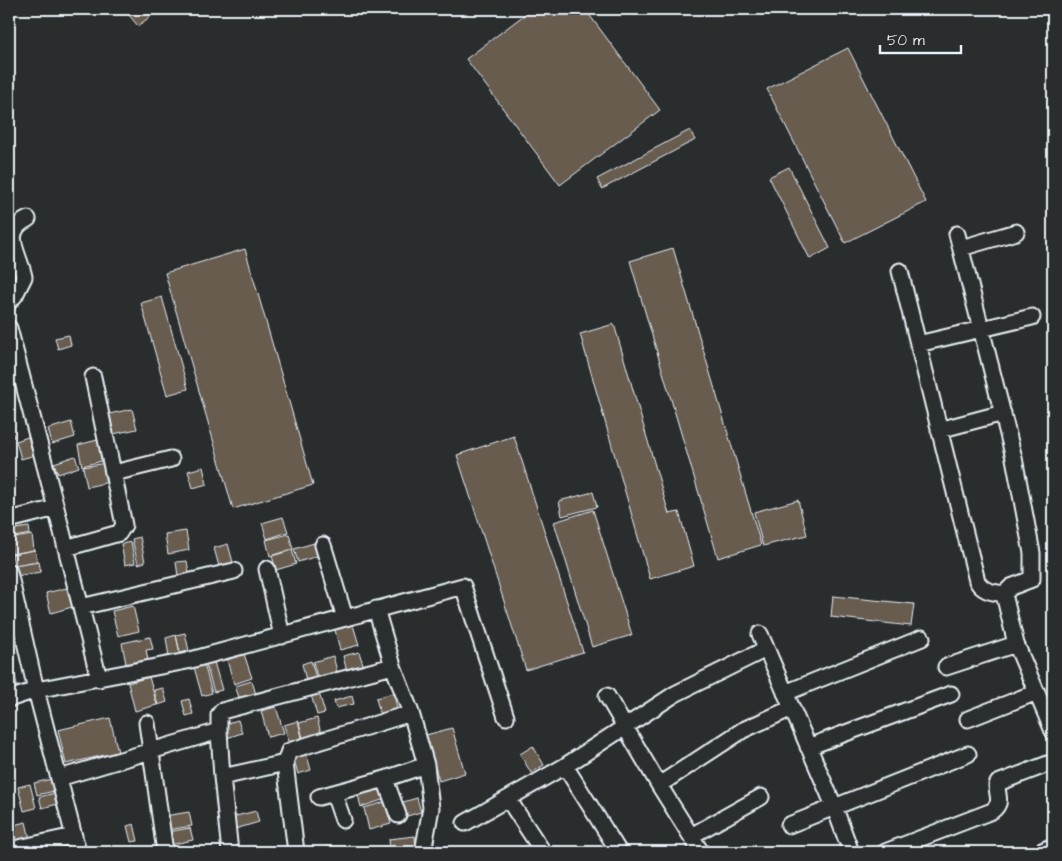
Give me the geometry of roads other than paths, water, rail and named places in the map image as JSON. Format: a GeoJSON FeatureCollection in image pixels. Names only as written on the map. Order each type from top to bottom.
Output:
{"type":"FeatureCollection","features":[{"type":"Feature","properties":{"kind":"street"},"geometry":{"type":"LineString","coordinates":[[9,302],[15,295],[24,277],[11,240],[11,233],[19,223],[28,219]]}},
{"type":"Feature","properties":{"kind":"street"},"geometry":{"type":"LineString","coordinates":[[1004,594],[1011,587],[1032,579],[1033,563],[1014,458],[959,241],[1016,232]]}},
{"type":"Feature","properties":{"kind":"street"},"geometry":{"type":"LineString","coordinates":[[900,271],[977,581],[985,590],[1004,594]]}},
{"type":"Feature","properties":{"kind":"street"},"geometry":{"type":"LineString","coordinates":[[918,344],[1032,317]]}},
{"type":"Feature","properties":{"kind":"street"},"geometry":{"type":"LineString","coordinates":[[9,328],[99,679]]}},
{"type":"Feature","properties":{"kind":"street"},"geometry":{"type":"LineString","coordinates":[[66,548],[119,532],[123,529],[124,525],[93,376]]}},
{"type":"Feature","properties":{"kind":"street"},"geometry":{"type":"LineString","coordinates":[[939,430],[1003,413]]}},
{"type":"Feature","properties":{"kind":"street"},"geometry":{"type":"LineString","coordinates":[[114,473],[171,459]]}},
{"type":"Feature","properties":{"kind":"street"},"geometry":{"type":"LineString","coordinates":[[9,520],[56,508]]}},
{"type":"Feature","properties":{"kind":"street"},"geometry":{"type":"LineString","coordinates":[[323,546],[345,618]]}},
{"type":"Feature","properties":{"kind":"street"},"geometry":{"type":"LineString","coordinates":[[267,569],[282,636]]}},
{"type":"Feature","properties":{"kind":"street"},"geometry":{"type":"LineString","coordinates":[[81,607],[234,571]]}},
{"type":"Feature","properties":{"kind":"street"},"geometry":{"type":"LineString","coordinates":[[9,572],[36,690],[78,852]]}},
{"type":"Feature","properties":{"kind":"street"},"geometry":{"type":"LineString","coordinates":[[9,699],[36,690],[187,661],[464,586],[506,717]]}},
{"type":"Feature","properties":{"kind":"street"},"geometry":{"type":"LineString","coordinates":[[1004,594],[1016,644],[1053,731]]}},
{"type":"Feature","properties":{"kind":"street"},"geometry":{"type":"LineString","coordinates":[[376,609],[426,765],[430,808],[423,852]]}},
{"type":"Feature","properties":{"kind":"street"},"geometry":{"type":"LineString","coordinates":[[760,634],[834,806],[851,852]]}},
{"type":"Feature","properties":{"kind":"street"},"geometry":{"type":"LineString","coordinates":[[785,693],[922,638]]}},
{"type":"Feature","properties":{"kind":"street"},"geometry":{"type":"LineString","coordinates":[[946,667],[1016,644]]}},
{"type":"Feature","properties":{"kind":"street"},"geometry":{"type":"LineString","coordinates":[[465,823],[566,766],[675,694],[766,649]]}},
{"type":"Feature","properties":{"kind":"street"},"geometry":{"type":"LineString","coordinates":[[230,852],[219,731],[219,715],[222,711],[393,666]]}},
{"type":"Feature","properties":{"kind":"street"},"geometry":{"type":"LineString","coordinates":[[968,719],[1037,692]]}},
{"type":"Feature","properties":{"kind":"street"},"geometry":{"type":"LineString","coordinates":[[808,747],[950,694]]}},
{"type":"Feature","properties":{"kind":"street"},"geometry":{"type":"LineString","coordinates":[[607,696],[701,852]]}},
{"type":"Feature","properties":{"kind":"street"},"geometry":{"type":"LineString","coordinates":[[659,785],[743,730],[792,708]]}},
{"type":"Feature","properties":{"kind":"street"},"geometry":{"type":"LineString","coordinates":[[296,852],[285,763],[289,750],[411,714]]}},
{"type":"Feature","properties":{"kind":"street"},"geometry":{"type":"LineString","coordinates":[[147,723],[165,852]]}},
{"type":"Feature","properties":{"kind":"street"},"geometry":{"type":"LineString","coordinates":[[59,778],[219,731]]}},
{"type":"Feature","properties":{"kind":"street"},"geometry":{"type":"LineString","coordinates":[[789,825],[968,754]]}},
{"type":"Feature","properties":{"kind":"street"},"geometry":{"type":"LineString","coordinates":[[885,852],[992,810],[998,806],[999,802],[998,783],[1053,762]]}},
{"type":"Feature","properties":{"kind":"street"},"geometry":{"type":"LineString","coordinates":[[222,777],[285,763]]}},
{"type":"Feature","properties":{"kind":"street"},"geometry":{"type":"LineString","coordinates":[[342,820],[327,796],[426,765]]}},
{"type":"Feature","properties":{"kind":"street"},"geometry":{"type":"LineString","coordinates":[[566,766],[619,852]]}},
{"type":"Feature","properties":{"kind":"street"},"geometry":{"type":"LineString","coordinates":[[385,779],[398,815]]}},
{"type":"Feature","properties":{"kind":"street"},"geometry":{"type":"LineString","coordinates":[[691,836],[761,796]]}},
{"type":"Feature","properties":{"kind":"street"},"geometry":{"type":"LineString","coordinates":[[508,799],[543,852]]}},
{"type":"Feature","properties":{"kind":"street"},"geometry":{"type":"LineString","coordinates":[[9,850],[74,836]]}}]}
